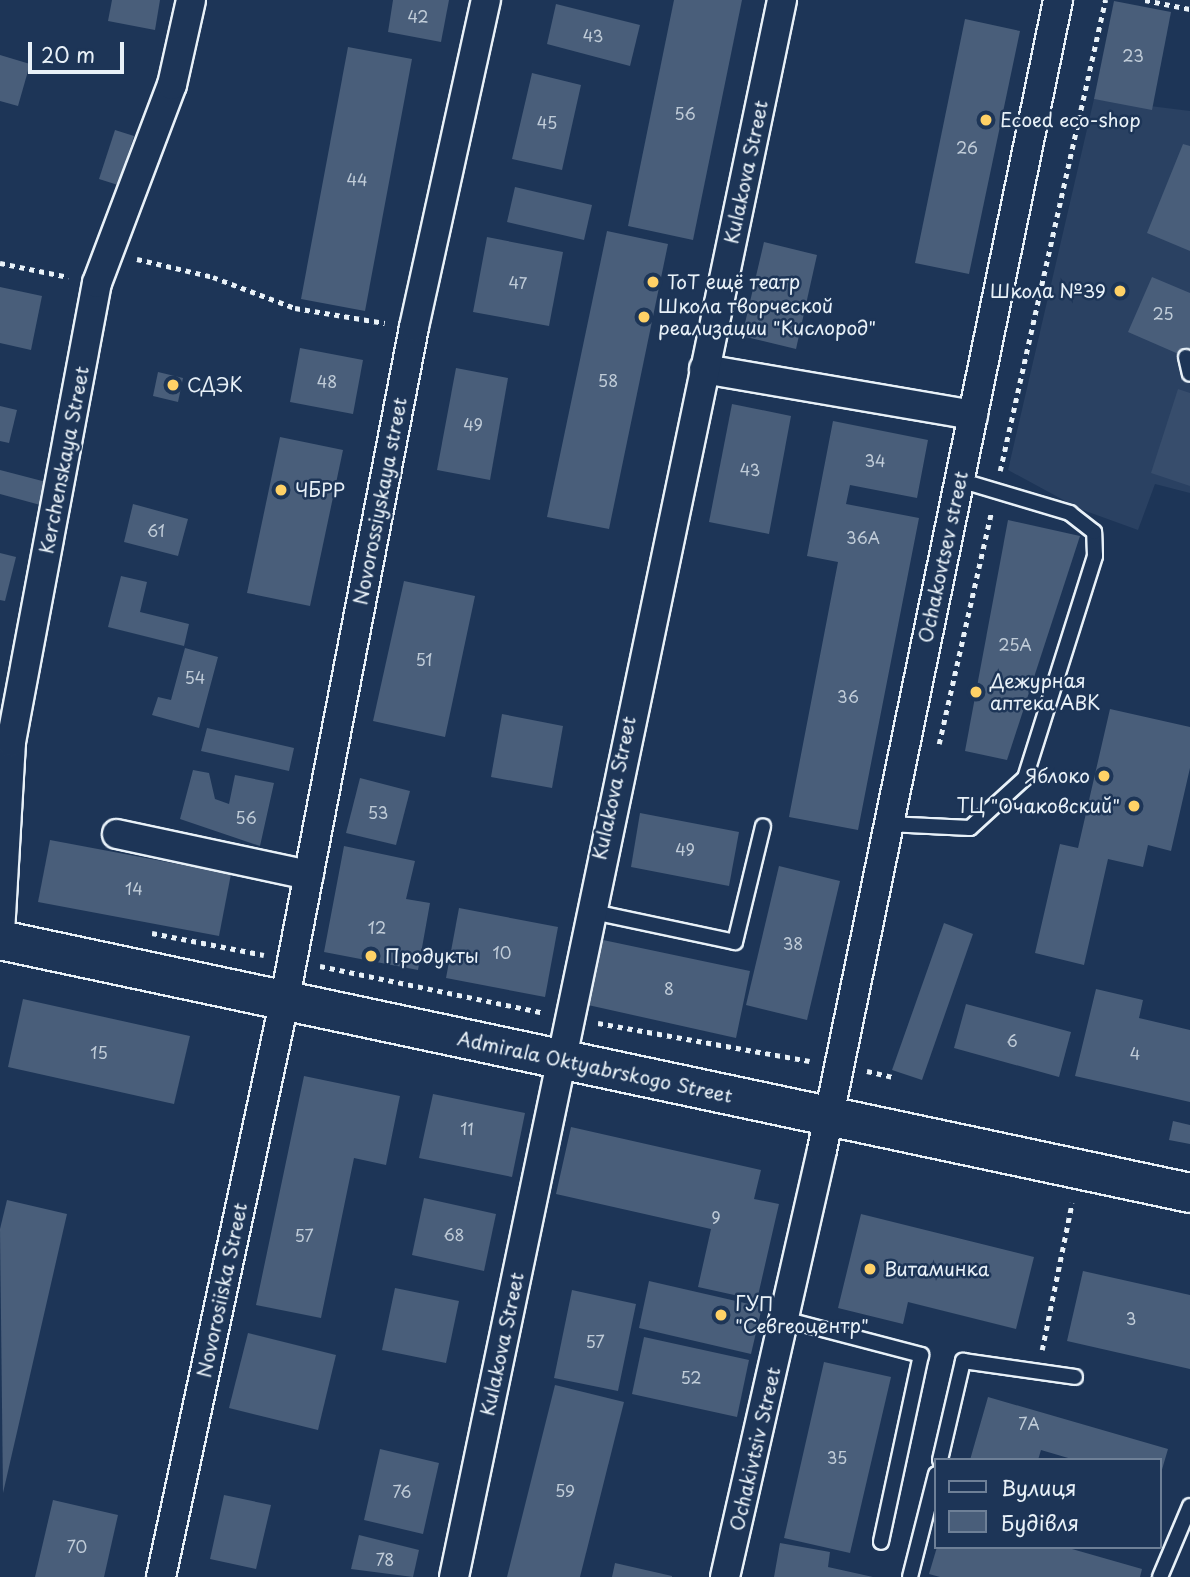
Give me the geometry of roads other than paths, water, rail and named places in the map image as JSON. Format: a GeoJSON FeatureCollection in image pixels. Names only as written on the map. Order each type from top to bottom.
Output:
{"type":"FeatureCollection","features":[{"type":"Feature","properties":{"kind":"main road","name":"Admirala Oktyabrskogo Street"},"geometry":{"type":"LineString","coordinates":[[0,940],[284,1003],[1190,1193]]}},
{"type":"Feature","properties":{"kind":"street","name":"Kerchenskaya Street"},"geometry":{"type":"LineString","coordinates":[[0,933],[11,742],[97,283],[172,85],[191,0]]}},
{"type":"Feature","properties":{"kind":"street","name":"Novorossiyskaya street"},"geometry":{"type":"LineString","coordinates":[[284,1003],[414,327],[486,0]]}},
{"type":"Feature","properties":{"kind":"street","name":"Kulakova Street"},"geometry":{"type":"LineString","coordinates":[[454,1577],[559,1059],[565,1017],[782,0]]}},
{"type":"Feature","properties":{"kind":"street","name":"Ochakovtsev street"},"geometry":{"type":"LineString","coordinates":[[828,1115],[1058,0]]}},
{"type":"Feature","properties":{"kind":"street"},"geometry":{"type":"LineString","coordinates":[[704,369],[973,415]]}},
{"type":"Feature","properties":{"kind":"street"},"geometry":{"type":"LineString","coordinates":[[117,834],[309,875]]}},
{"type":"Feature","properties":{"kind":"street","name":"Novorosiiska Street"},"geometry":{"type":"LineString","coordinates":[[161,1577],[284,1003]]}},
{"type":"Feature","properties":{"kind":"street","name":"Ochakivtsiv Street"},"geometry":{"type":"LineString","coordinates":[[726,1577],[828,1115]]}},
{"type":"Feature","properties":{"kind":"lane"},"geometry":{"type":"LineString","coordinates":[[1186,357],[1190,374]]}},
{"type":"Feature","properties":{"kind":"lane"},"geometry":{"type":"LineString","coordinates":[[888,824],[970,828],[1025,778],[1095,556],[1094,531],[1070,513],[959,480]]}},
{"type":"Feature","properties":{"kind":"lane"},"geometry":{"type":"LineString","coordinates":[[588,911],[736,942],[763,826]]}},
{"type":"Feature","properties":{"kind":"lane"},"geometry":{"type":"LineString","coordinates":[[784,1319],[921,1355],[881,1542]]}},
{"type":"Feature","properties":{"kind":"lane"},"geometry":{"type":"LineString","coordinates":[[940,1458],[963,1362],[1074,1377]]}},
{"type":"Feature","properties":{"kind":"lane"},"geometry":{"type":"LineString","coordinates":[[909,1577],[934,1482]]}},
{"type":"Feature","properties":{"kind":"lane"},"geometry":{"type":"LineString","coordinates":[[1160,1577],[1190,1506]]}},
{"type":"Feature","properties":{"kind":"place","name":"Ecoed eco-shop"},"geometry":{"type":"Point","coordinates":[986,120]}},
{"type":"Feature","properties":{"kind":"place","name":"ТоТ ещё театр"},"geometry":{"type":"Point","coordinates":[653,282]}},
{"type":"Feature","properties":{"kind":"place","name":"Школа №39"},"geometry":{"type":"Point","coordinates":[1120,291]}},
{"type":"Feature","properties":{"kind":"place","name":"Школа творческой реализации \"Кислород\""},"geometry":{"type":"Point","coordinates":[644,317]}},
{"type":"Feature","properties":{"kind":"place","name":"СДЭК"},"geometry":{"type":"Point","coordinates":[173,385]}},
{"type":"Feature","properties":{"kind":"place","name":"ЧБРР"},"geometry":{"type":"Point","coordinates":[281,490]}},
{"type":"Feature","properties":{"kind":"place","name":"Дежурная аптека АВК"},"geometry":{"type":"Point","coordinates":[976,692]}},
{"type":"Feature","properties":{"kind":"place","name":"Яблоко"},"geometry":{"type":"Point","coordinates":[1104,776]}},
{"type":"Feature","properties":{"kind":"place","name":"ТЦ \"Очаковский\""},"geometry":{"type":"Point","coordinates":[1134,806]}},
{"type":"Feature","properties":{"kind":"place","name":"Продукты"},"geometry":{"type":"Point","coordinates":[371,956]}},
{"type":"Feature","properties":{"kind":"place","name":"Витаминка"},"geometry":{"type":"Point","coordinates":[870,1269]}},
{"type":"Feature","properties":{"kind":"place","name":"ГУП \"Севгеоцентр\""},"geometry":{"type":"Point","coordinates":[721,1315]}}]}
